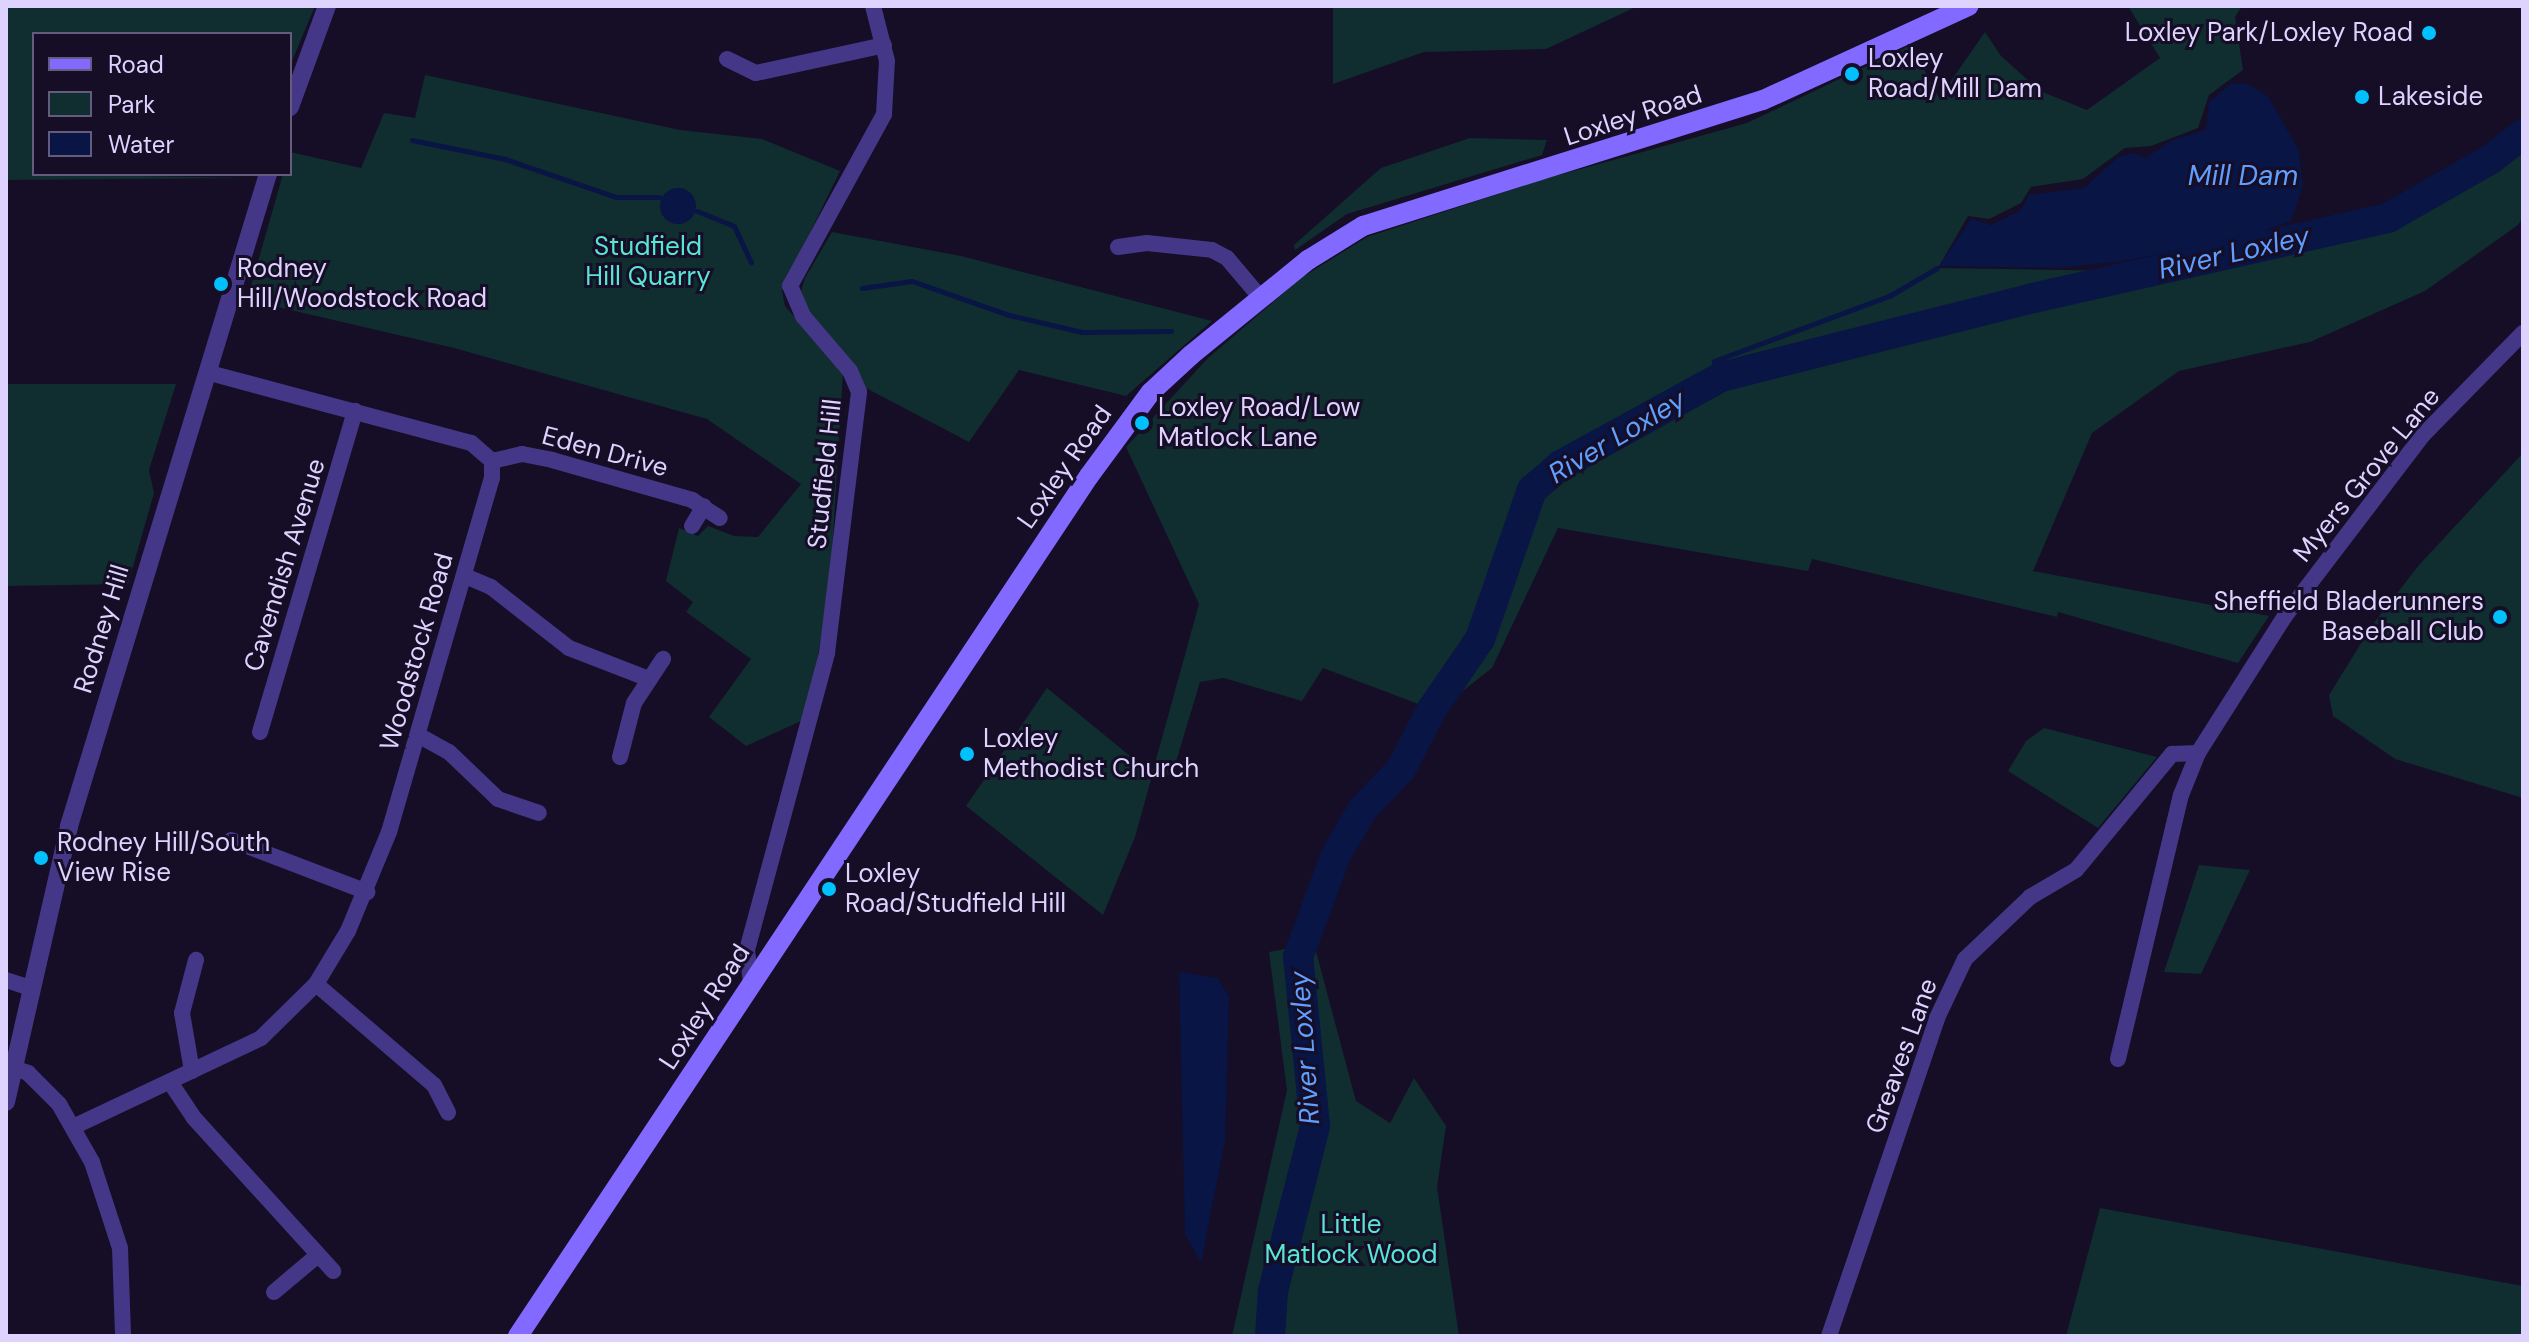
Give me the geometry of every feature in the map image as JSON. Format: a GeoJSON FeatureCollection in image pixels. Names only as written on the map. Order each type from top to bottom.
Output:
{"type":"FeatureCollection","features":[{"type":"Feature","properties":{"kind":"main road","name":"Loxley Road"},"geometry":{"type":"LineString","coordinates":[[518,1336],[1119,433],[1151,392],[1260,297],[1363,226],[1763,100],[1968,6]]}},
{"type":"Feature","properties":{"kind":"street"},"geometry":{"type":"LineString","coordinates":[[292,102],[327,6]]}},
{"type":"Feature","properties":{"kind":"street","name":"Studfield Hill"},"geometry":{"type":"LineString","coordinates":[[751,983],[747,950],[827,653],[859,392],[850,371],[803,316],[790,286],[884,114],[888,77],[884,45],[873,6]]}},
{"type":"Feature","properties":{"kind":"street"},"geometry":{"type":"LineString","coordinates":[[727,59],[756,73],[884,45]]}},
{"type":"Feature","properties":{"kind":"street","name":"Rodney Hill"},"geometry":{"type":"LineString","coordinates":[[6,1102],[28,987],[69,826],[267,176]]}},
{"type":"Feature","properties":{"kind":"street"},"geometry":{"type":"LineString","coordinates":[[1118,247],[1147,243],[1212,250],[1227,258],[1260,297]]}},
{"type":"Feature","properties":{"kind":"street","name":"Myers Grove Lane"},"geometry":{"type":"LineString","coordinates":[[2118,1059],[2181,795],[2198,753],[2285,616],[2422,436],[2523,333]]}},
{"type":"Feature","properties":{"kind":"street"},"geometry":{"type":"LineString","coordinates":[[209,373],[471,443],[492,461]]}},
{"type":"Feature","properties":{"kind":"street","name":"Cavendish Avenue"},"geometry":{"type":"LineString","coordinates":[[260,732],[355,411]]}},
{"type":"Feature","properties":{"kind":"street","name":"Eden Drive"},"geometry":{"type":"LineString","coordinates":[[492,461],[522,454],[544,458],[704,506],[720,518]]}},
{"type":"Feature","properties":{"kind":"street","name":"Woodstock Road"},"geometry":{"type":"LineString","coordinates":[[73,1127],[261,1038],[316,984],[367,892],[465,576],[492,478],[492,461]]}},
{"type":"Feature","properties":{"kind":"street"},"geometry":{"type":"LineString","coordinates":[[692,526],[704,506]]}},
{"type":"Feature","properties":{"kind":"street"},"geometry":{"type":"LineString","coordinates":[[465,576],[491,587],[569,648],[649,679]]}},
{"type":"Feature","properties":{"kind":"street"},"geometry":{"type":"LineString","coordinates":[[620,757],[634,703],[663,659]]}},
{"type":"Feature","properties":{"kind":"street"},"geometry":{"type":"LineString","coordinates":[[418,735],[449,752],[498,799],[539,813]]}},
{"type":"Feature","properties":{"kind":"street","name":"Greaves Lane"},"geometry":{"type":"LineString","coordinates":[[1829,1336],[1937,1018],[1965,959],[2030,897],[2076,870],[2172,754],[2198,753]]}},
{"type":"Feature","properties":{"kind":"street"},"geometry":{"type":"LineString","coordinates":[[231,840],[367,892]]}},
{"type":"Feature","properties":{"kind":"street"},"geometry":{"type":"LineString","coordinates":[[192,1071],[182,1013],[196,960]]}},
{"type":"Feature","properties":{"kind":"street"},"geometry":{"type":"LineString","coordinates":[[6,980],[28,987]]}},
{"type":"Feature","properties":{"kind":"street"},"geometry":{"type":"LineString","coordinates":[[316,984],[434,1085],[448,1113]]}},
{"type":"Feature","properties":{"kind":"street"},"geometry":{"type":"LineString","coordinates":[[13,1068],[50,1094],[92,1162],[120,1248],[123,1336]]}},
{"type":"Feature","properties":{"kind":"street"},"geometry":{"type":"LineString","coordinates":[[170,1082],[194,1118],[333,1271]]}},
{"type":"Feature","properties":{"kind":"street"},"geometry":{"type":"LineString","coordinates":[[274,1292],[318,1255]]}},
{"type":"Feature","properties":{"kind":"green space"},"geometry":{"type":"Polygon","coordinates":[[[6,6],[315,6],[292,61],[292,32],[32,32],[32,176],[248,178],[6,180],[6,6]]]}},
{"type":"Feature","properties":{"kind":"green space"},"geometry":{"type":"Polygon","coordinates":[[[1333,6],[1638,6],[1546,49],[1424,52],[1333,84],[1333,6]]]}},
{"type":"Feature","properties":{"kind":"green space"},"geometry":{"type":"Polygon","coordinates":[[[2128,6],[2242,6],[2235,17],[2243,70],[2209,95],[2198,128],[2151,146],[2125,148],[2083,179],[2031,187],[2021,203],[1989,219],[1968,216],[1938,268],[2128,271],[2274,239],[2332,217],[2380,217],[2523,135],[2523,217],[2518,225],[2425,291],[2310,342],[2179,371],[2092,433],[2033,571],[2269,616],[2238,663],[2058,612],[2057,617],[1812,559],[1808,571],[1558,528],[1492,668],[1437,711],[1323,668],[1302,701],[1224,678],[1200,682],[1172,775],[1152,776],[1135,837],[1103,915],[966,806],[1047,688],[1152,774],[1199,604],[1126,447],[1208,358],[1301,278],[1367,237],[1541,180],[1747,123],[1911,45],[1939,98],[1985,32],[2001,56],[2040,91],[2087,110],[2160,58],[2128,6]]]}},
{"type":"Feature","properties":{"kind":"green space","name":"Studfield Hill Quarry"},"geometry":{"type":"Polygon","coordinates":[[[425,75],[680,130],[762,139],[840,171],[782,290],[785,306],[843,373],[830,585],[808,713],[801,721],[746,746],[709,717],[751,659],[686,612],[693,602],[666,581],[679,528],[698,536],[708,526],[734,536],[758,537],[801,484],[707,419],[454,348],[247,300],[282,176],[292,176],[292,152],[361,168],[384,113],[415,118],[425,75]]]}},
{"type":"Feature","properties":{"kind":"green space"},"geometry":{"type":"Polygon","coordinates":[[[1470,138],[1547,140],[1542,155],[1347,214],[1295,250],[1294,245],[1381,168],[1470,138]]]}},
{"type":"Feature","properties":{"kind":"green space"},"geometry":{"type":"Polygon","coordinates":[[[832,232],[961,256],[1212,321],[1126,396],[1019,370],[969,442],[864,387],[808,313],[801,292],[805,278],[832,232]]]}},
{"type":"Feature","properties":{"kind":"green space"},"geometry":{"type":"Polygon","coordinates":[[[6,384],[176,384],[149,470],[154,493],[128,584],[6,586],[6,384]]]}},
{"type":"Feature","properties":{"kind":"green space"},"geometry":{"type":"Polygon","coordinates":[[[2523,453],[2523,798],[2395,759],[2333,716],[2329,695],[2373,624],[2419,565],[2523,453]]]}},
{"type":"Feature","properties":{"kind":"green space"},"geometry":{"type":"Polygon","coordinates":[[[2044,728],[2157,757],[2098,828],[2008,771],[2026,741],[2044,728]]]}},
{"type":"Feature","properties":{"kind":"green space"},"geometry":{"type":"Polygon","coordinates":[[[2199,865],[2250,870],[2201,974],[2164,972],[2199,865]]]}},
{"type":"Feature","properties":{"kind":"green space","name":"Little Matlock Wood"},"geometry":{"type":"Polygon","coordinates":[[[1314,944],[1356,1101],[1390,1123],[1414,1078],[1446,1126],[1437,1187],[1459,1336],[1232,1336],[1287,1090],[1269,952],[1314,944]]]}},
{"type":"Feature","properties":{"kind":"green space"},"geometry":{"type":"Polygon","coordinates":[[[2100,1208],[2523,1286],[2523,1336],[2066,1336],[2100,1208]]]}},
{"type":"Feature","properties":{"kind":"water","name":"Mill Dam"},"geometry":{"type":"Polygon","coordinates":[[[2232,83],[2248,84],[2268,97],[2299,150],[2303,186],[2291,221],[2246,237],[2123,261],[2057,268],[1939,266],[1971,219],[1991,225],[2020,211],[2029,195],[2084,188],[2118,157],[2133,153],[2146,158],[2172,140],[2206,130],[2209,102],[2232,83]]]}},
{"type":"Feature","properties":{"kind":"water"},"geometry":{"type":"Polygon","coordinates":[[[678,188],[690,194],[696,206],[690,218],[678,224],[666,218],[660,206],[666,194],[678,188]]]}},
{"type":"Feature","properties":{"kind":"water"},"geometry":{"type":"Polygon","coordinates":[[[1179,972],[1218,978],[1229,997],[1225,1141],[1201,1263],[1185,1234],[1179,972]]]}},
{"type":"Feature","properties":{"kind":"waterway","name":"River Loxley"},"geometry":{"type":"LineString","coordinates":[[1270,1336],[1273,1291],[1315,1126],[1298,957],[1336,855],[1362,810],[1401,769],[1432,709],[1480,639],[1532,490],[1561,465],[1721,377],[2033,298],[2388,218],[2491,159],[2523,134]]}},
{"type":"Feature","properties":{"kind":"waterway"},"geometry":{"type":"LineString","coordinates":[[412,140],[505,159],[616,197],[659,197]]}},
{"type":"Feature","properties":{"kind":"waterway"},"geometry":{"type":"LineString","coordinates":[[697,211],[734,226],[751,262]]}},
{"type":"Feature","properties":{"kind":"waterway","name":"River Loxley"},"geometry":{"type":"LineString","coordinates":[[2293,229],[2297,241]]}},
{"type":"Feature","properties":{"kind":"waterway"},"geometry":{"type":"LineString","coordinates":[[1721,377],[1714,361],[1891,295],[1937,268]]}},
{"type":"Feature","properties":{"kind":"waterway"},"geometry":{"type":"LineString","coordinates":[[862,288],[912,281],[1009,315],[1082,332],[1171,331]]}},
{"type":"Feature","properties":{"kind":"place","name":"Loxley Park/Loxley Road"},"geometry":{"type":"Point","coordinates":[2429,33]}},
{"type":"Feature","properties":{"kind":"place","name":"Loxley Road/Mill Dam"},"geometry":{"type":"Point","coordinates":[1852,74]}},
{"type":"Feature","properties":{"kind":"place","name":"Lakeside"},"geometry":{"type":"Point","coordinates":[2362,97]}},
{"type":"Feature","properties":{"kind":"place","name":"Rodney Hill/Woodstock Road"},"geometry":{"type":"Point","coordinates":[221,284]}},
{"type":"Feature","properties":{"kind":"place","name":"Loxley Road/Low Matlock Lane"},"geometry":{"type":"Point","coordinates":[1142,423]}},
{"type":"Feature","properties":{"kind":"place","name":"Sheffield Bladerunners Baseball Club"},"geometry":{"type":"Point","coordinates":[2500,617]}},
{"type":"Feature","properties":{"kind":"place","name":"Loxley Methodist Church"},"geometry":{"type":"Point","coordinates":[967,754]}},
{"type":"Feature","properties":{"kind":"place","name":"Rodney Hill/South View Rise"},"geometry":{"type":"Point","coordinates":[41,858]}},
{"type":"Feature","properties":{"kind":"place","name":"Loxley Road/Studfield Hill"},"geometry":{"type":"Point","coordinates":[829,889]}}]}
